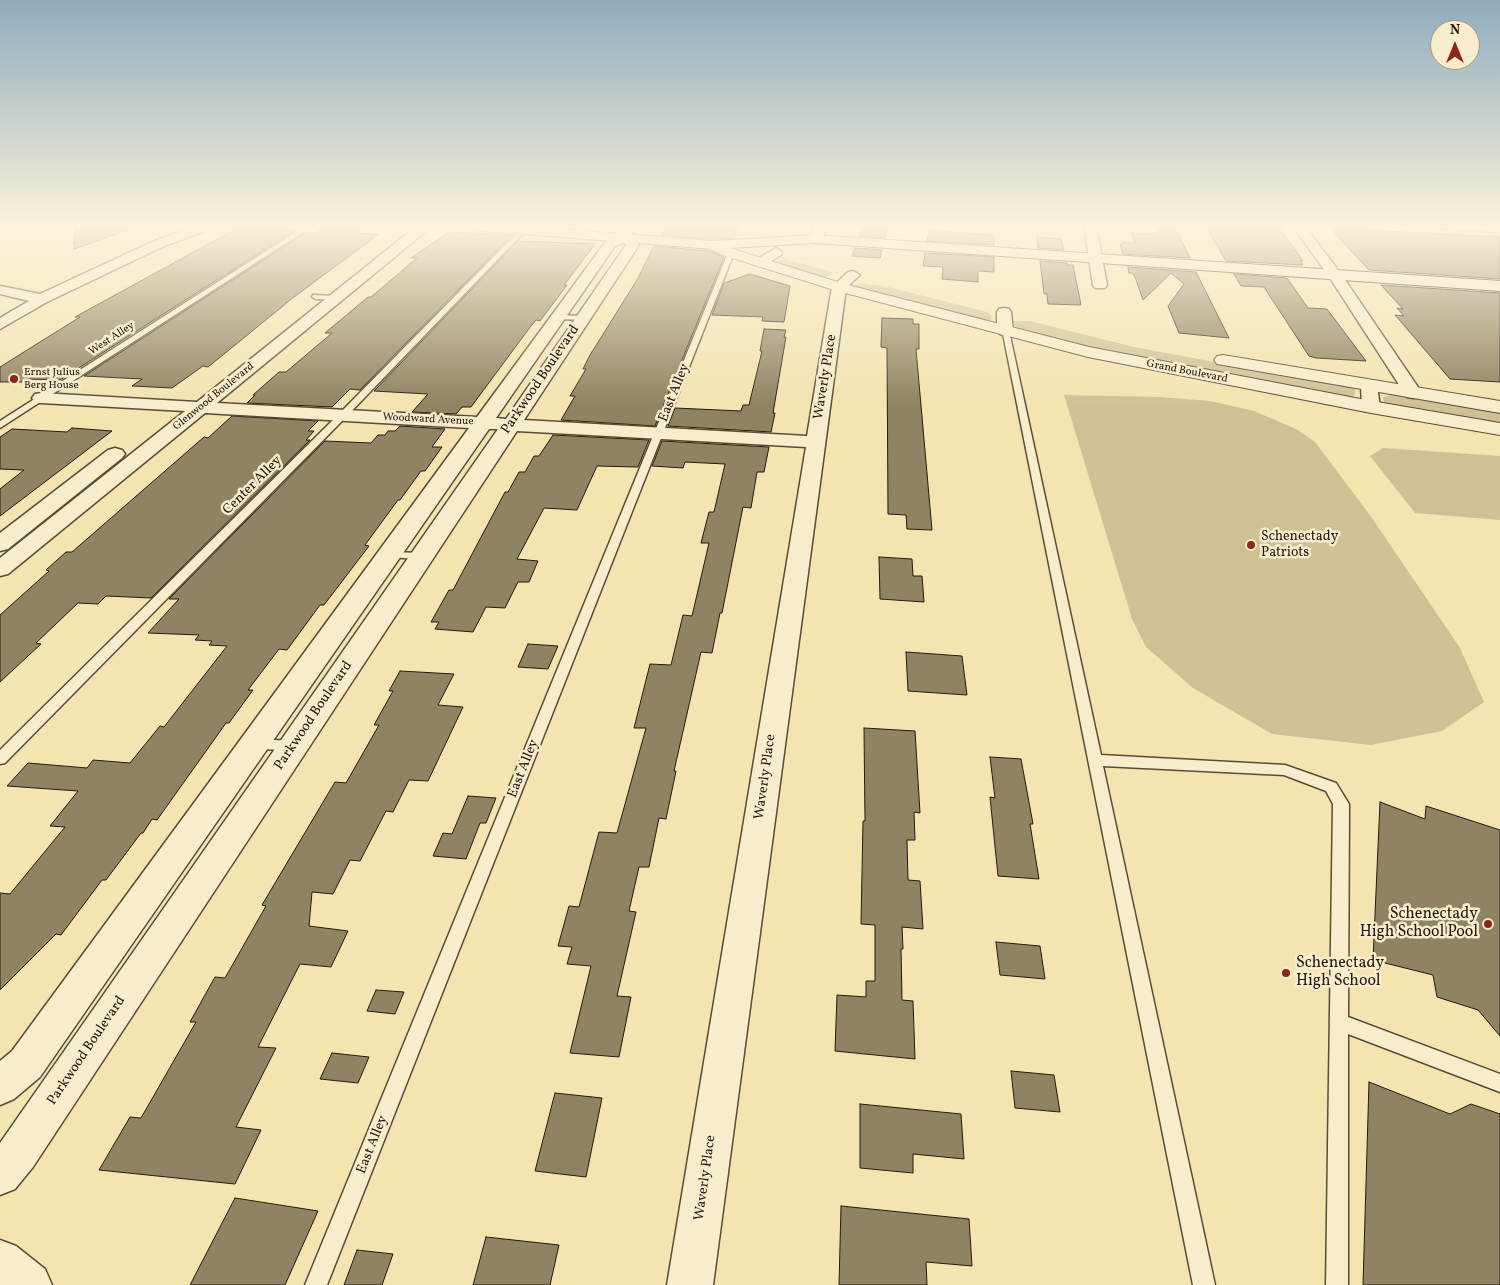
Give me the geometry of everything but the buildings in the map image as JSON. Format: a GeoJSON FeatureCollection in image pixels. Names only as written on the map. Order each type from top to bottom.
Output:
{"type":"FeatureCollection","features":[{"type":"Feature","properties":{"kind":"street"},"geometry":{"type":"LineString","coordinates":[[0,324],[42,299],[72,285]]}},
{"type":"Feature","properties":{"kind":"street","name":"Glenwood Boulevard"},"geometry":{"type":"LineString","coordinates":[[147,430],[331,285]]}},
{"type":"Feature","properties":{"kind":"street","name":"Glenwood Boulevard"},"geometry":{"type":"LineString","coordinates":[[0,569],[353,285]]}},
{"type":"Feature","properties":{"kind":"street","name":"Parkwood Boulevard"},"geometry":{"type":"LineString","coordinates":[[0,1086],[26,1064],[484,423],[599,285]]}},
{"type":"Feature","properties":{"kind":"street","name":"Waverly Place"},"geometry":{"type":"LineString","coordinates":[[690,1285],[816,442],[845,285]]}},
{"type":"Feature","properties":{"kind":"street","name":"Grand Boulevard"},"geometry":{"type":"LineString","coordinates":[[859,285],[1005,331],[1088,352],[1371,407],[1500,429]]}},
{"type":"Feature","properties":{"kind":"street","name":"Grand Boulevard"},"geometry":{"type":"LineString","coordinates":[[875,285],[919,291]]}},
{"type":"Feature","properties":{"kind":"street"},"geometry":{"type":"LineString","coordinates":[[1341,285],[1413,393]]}},
{"type":"Feature","properties":{"kind":"street"},"geometry":{"type":"LineString","coordinates":[[1484,285],[1500,286]]}},
{"type":"Feature","properties":{"kind":"street"},"geometry":{"type":"LineString","coordinates":[[0,290],[42,299]]}},
{"type":"Feature","properties":{"kind":"street"},"geometry":{"type":"LineString","coordinates":[[986,307],[1023,316]]}},
{"type":"Feature","properties":{"kind":"street"},"geometry":{"type":"LineString","coordinates":[[1004,312],[1005,331]]}},
{"type":"Feature","properties":{"kind":"street","name":"Parkwood Boulevard"},"geometry":{"type":"LineString","coordinates":[[0,1174],[18,1153],[511,424],[571,318]]}},
{"type":"Feature","properties":{"kind":"street","name":"Grand Boulevard"},"geometry":{"type":"LineString","coordinates":[[1205,356],[1369,386],[1500,407]]}},
{"type":"Feature","properties":{"kind":"street"},"geometry":{"type":"LineString","coordinates":[[1369,386],[1371,407]]}},
{"type":"Feature","properties":{"kind":"street","name":"Woodward Avenue"},"geometry":{"type":"LineString","coordinates":[[41,398],[816,442]]}},
{"type":"Feature","properties":{"kind":"street"},"geometry":{"type":"LineString","coordinates":[[0,544],[132,442]]}},
{"type":"Feature","properties":{"kind":"street"},"geometry":{"type":"LineString","coordinates":[[0,1262],[29,1285]]}},
{"type":"Feature","properties":{"kind":"lane","name":"West Alley"},"geometry":{"type":"LineString","coordinates":[[0,425],[217,285]]}},
{"type":"Feature","properties":{"kind":"lane","name":"Center Alley"},"geometry":{"type":"LineString","coordinates":[[0,759],[469,285]]}},
{"type":"Feature","properties":{"kind":"lane","name":"East Alley"},"geometry":{"type":"LineString","coordinates":[[316,1285],[718,285]]}},
{"type":"Feature","properties":{"kind":"lane"},"geometry":{"type":"LineString","coordinates":[[316,297],[337,298]]}},
{"type":"Feature","properties":{"kind":"lane"},"geometry":{"type":"LineString","coordinates":[[1005,331],[1204,1285]]}},
{"type":"Feature","properties":{"kind":"lane"},"geometry":{"type":"LineString","coordinates":[[390,555],[422,556]]}},
{"type":"Feature","properties":{"kind":"lane"},"geometry":{"type":"LineString","coordinates":[[255,744],[293,746]]}},
{"type":"Feature","properties":{"kind":"lane"},"geometry":{"type":"LineString","coordinates":[[1094,760],[1285,770],[1331,787],[1341,804],[1337,1285]]}},
{"type":"Feature","properties":{"kind":"lane"},"geometry":{"type":"LineString","coordinates":[[1339,1022],[1500,1082]]}},
{"type":"Feature","properties":{"kind":"shaded area"},"geometry":{"type":"Polygon","coordinates":[[[874,285],[888,287],[987,312],[992,316],[991,320],[985,321],[853,286],[874,285]]]}},
{"type":"Feature","properties":{"kind":"shaded area"},"geometry":{"type":"Polygon","coordinates":[[[1013,321],[1030,321],[1134,347],[1344,386],[1355,389],[1355,393],[1353,397],[1336,396],[1072,344],[1016,329],[1013,321]]]}},
{"type":"Feature","properties":{"kind":"shaded area"},"geometry":{"type":"Polygon","coordinates":[[[1064,395],[1160,397],[1210,401],[1254,411],[1296,429],[1315,442],[1372,518],[1460,648],[1484,702],[1442,731],[1371,745],[1272,734],[1193,688],[1146,647],[1132,619],[1064,395]]]}},
{"type":"Feature","properties":{"kind":"shaded area"},"geometry":{"type":"Polygon","coordinates":[[[1391,395],[1500,411],[1500,424],[1384,404],[1383,397],[1391,395]]]}},
{"type":"Feature","properties":{"kind":"shaded area"},"geometry":{"type":"Polygon","coordinates":[[[1383,448],[1500,456],[1500,520],[1415,513],[1370,456],[1383,448]]]}},
{"type":"Feature","properties":{"kind":"place","name":"Ernst Julius Berg House"},"geometry":{"type":"Point","coordinates":[14,379]}},
{"type":"Feature","properties":{"kind":"place","name":"Schenectady Patriots"},"geometry":{"type":"Point","coordinates":[1251,545]}},
{"type":"Feature","properties":{"kind":"place","name":"Schenectady High School Pool"},"geometry":{"type":"Point","coordinates":[1488,924]}},
{"type":"Feature","properties":{"kind":"place","name":"Schenectady High School"},"geometry":{"type":"Point","coordinates":[1286,973]}}]}
